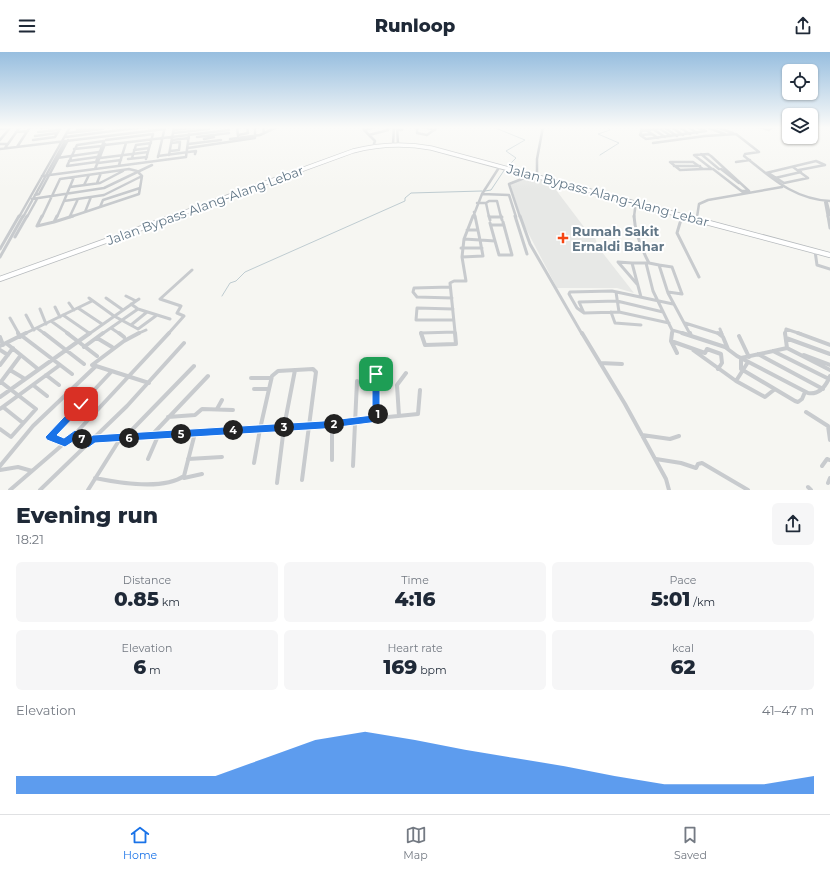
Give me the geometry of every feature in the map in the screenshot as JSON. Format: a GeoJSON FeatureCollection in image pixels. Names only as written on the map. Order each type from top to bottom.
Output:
{"type":"FeatureCollection","features":[{"type":"Feature","properties":{"kind":"highway","name":"Jalan Bypass Alang-Alang Lebar"},"geometry":{"type":"LineString","coordinates":[[0,278],[362,147]]}},
{"type":"Feature","properties":{"kind":"highway","name":"Jalan Bypass Alang-Alang Lebar"},"geometry":{"type":"LineString","coordinates":[[163,219],[353,151],[368,147]]}},
{"type":"Feature","properties":{"kind":"highway","name":"Jalan Bypass Alang-Alang Lebar"},"geometry":{"type":"LineString","coordinates":[[432,147],[506,166]]}},
{"type":"Feature","properties":{"kind":"highway","name":"Jalan Bypass Alang-Alang Lebar"},"geometry":{"type":"LineString","coordinates":[[442,147],[830,254]]}},
{"type":"Feature","properties":{"kind":"highway","name":"Jalan Bypass Alang-Alang Lebar"},"geometry":{"type":"LineString","coordinates":[[636,201],[682,215],[830,254]]}},
{"type":"Feature","properties":{"kind":"street"},"geometry":{"type":"LineString","coordinates":[[0,149],[11,147]]}},
{"type":"Feature","properties":{"kind":"street"},"geometry":{"type":"LineString","coordinates":[[0,249],[61,147]]}},
{"type":"Feature","properties":{"kind":"street"},"geometry":{"type":"LineString","coordinates":[[85,147],[74,149],[67,166],[121,160]]}},
{"type":"Feature","properties":{"kind":"street"},"geometry":{"type":"LineString","coordinates":[[98,158],[102,147]]}},
{"type":"Feature","properties":{"kind":"street"},"geometry":{"type":"LineString","coordinates":[[95,169],[102,147]]}},
{"type":"Feature","properties":{"kind":"street"},"geometry":{"type":"LineString","coordinates":[[119,165],[123,147]]}},
{"type":"Feature","properties":{"kind":"street"},"geometry":{"type":"LineString","coordinates":[[158,160],[160,147]]}},
{"type":"Feature","properties":{"kind":"street"},"geometry":{"type":"LineString","coordinates":[[170,153],[171,147]]}},
{"type":"Feature","properties":{"kind":"street"},"geometry":{"type":"LineString","coordinates":[[158,156],[179,150],[179,147]]}},
{"type":"Feature","properties":{"kind":"street"},"geometry":{"type":"LineString","coordinates":[[44,176],[186,157],[188,148],[191,147]]}},
{"type":"Feature","properties":{"kind":"street"},"geometry":{"type":"LineString","coordinates":[[540,147],[535,174],[509,184],[524,231],[568,311],[656,459],[666,479],[669,490]]}},
{"type":"Feature","properties":{"kind":"street"},"geometry":{"type":"LineString","coordinates":[[753,147],[759,152],[744,155],[782,187],[808,199],[828,201]]}},
{"type":"Feature","properties":{"kind":"street"},"geometry":{"type":"LineString","coordinates":[[132,158],[134,150],[150,148]]}},
{"type":"Feature","properties":{"kind":"street"},"geometry":{"type":"LineString","coordinates":[[128,159],[147,158],[150,148]]}},
{"type":"Feature","properties":{"kind":"street"},"geometry":{"type":"LineString","coordinates":[[56,157],[100,151]]}},
{"type":"Feature","properties":{"kind":"street"},"geometry":{"type":"LineString","coordinates":[[170,153],[196,151],[195,154]]}},
{"type":"Feature","properties":{"kind":"street"},"geometry":{"type":"LineString","coordinates":[[69,161],[148,152]]}},
{"type":"Feature","properties":{"kind":"street"},"geometry":{"type":"LineString","coordinates":[[701,154],[745,187]]}},
{"type":"Feature","properties":{"kind":"street"},"geometry":{"type":"LineString","coordinates":[[697,217],[700,203],[708,200],[743,192],[749,191],[726,168],[710,155],[694,155],[743,192],[782,187]]}},
{"type":"Feature","properties":{"kind":"street"},"geometry":{"type":"LineString","coordinates":[[30,200],[35,195],[39,194],[50,175],[56,157]]}},
{"type":"Feature","properties":{"kind":"street"},"geometry":{"type":"LineString","coordinates":[[736,162],[750,160]]}},
{"type":"Feature","properties":{"kind":"street"},"geometry":{"type":"LineString","coordinates":[[766,173],[816,161],[825,165],[775,178]]}},
{"type":"Feature","properties":{"kind":"street"},"geometry":{"type":"LineString","coordinates":[[702,162],[670,162],[680,170],[726,168]]}},
{"type":"Feature","properties":{"kind":"street"},"geometry":{"type":"LineString","coordinates":[[695,162],[704,170]]}},
{"type":"Feature","properties":{"kind":"street"},"geometry":{"type":"LineString","coordinates":[[30,200],[100,189],[151,164]]}},
{"type":"Feature","properties":{"kind":"street"},"geometry":{"type":"LineString","coordinates":[[713,164],[721,164]]}},
{"type":"Feature","properties":{"kind":"street"},"geometry":{"type":"LineString","coordinates":[[456,332],[421,333],[425,345],[456,344],[456,332],[450,287],[452,282],[466,281],[461,248],[463,240],[482,194],[497,171],[506,166]]}},
{"type":"Feature","properties":{"kind":"street"},"geometry":{"type":"LineString","coordinates":[[674,166],[707,166]]}},
{"type":"Feature","properties":{"kind":"street"},"geometry":{"type":"LineString","coordinates":[[766,173],[785,183],[808,178],[793,167]]}},
{"type":"Feature","properties":{"kind":"street"},"geometry":{"type":"LineString","coordinates":[[70,187],[97,183],[125,170]]}},
{"type":"Feature","properties":{"kind":"street"},"geometry":{"type":"LineString","coordinates":[[125,170],[137,171],[142,176],[140,193],[138,194],[54,222],[37,226],[60,179],[125,170]]}},
{"type":"Feature","properties":{"kind":"street"},"geometry":{"type":"LineString","coordinates":[[97,183],[101,173]]}},
{"type":"Feature","properties":{"kind":"street"},"geometry":{"type":"LineString","coordinates":[[84,185],[89,175]]}},
{"type":"Feature","properties":{"kind":"street"},"geometry":{"type":"LineString","coordinates":[[35,195],[44,176]]}},
{"type":"Feature","properties":{"kind":"street"},"geometry":{"type":"LineString","coordinates":[[64,201],[104,195],[142,176]]}},
{"type":"Feature","properties":{"kind":"street"},"geometry":{"type":"LineString","coordinates":[[54,222],[74,177]]}},
{"type":"Feature","properties":{"kind":"street"},"geometry":{"type":"LineString","coordinates":[[103,200],[140,188]]}},
{"type":"Feature","properties":{"kind":"street"},"geometry":{"type":"LineString","coordinates":[[482,194],[509,195],[528,254]]}},
{"type":"Feature","properties":{"kind":"street"},"geometry":{"type":"LineString","coordinates":[[100,207],[104,195]]}},
{"type":"Feature","properties":{"kind":"street"},"geometry":{"type":"LineString","coordinates":[[30,200],[51,196]]}},
{"type":"Feature","properties":{"kind":"street"},"geometry":{"type":"LineString","coordinates":[[85,212],[91,197]]}},
{"type":"Feature","properties":{"kind":"street"},"geometry":{"type":"LineString","coordinates":[[15,237],[37,199]]}},
{"type":"Feature","properties":{"kind":"street"},"geometry":{"type":"LineString","coordinates":[[70,216],[78,199]]}},
{"type":"Feature","properties":{"kind":"street"},"geometry":{"type":"LineString","coordinates":[[477,203],[497,201],[512,255],[499,255],[486,203]]}},
{"type":"Feature","properties":{"kind":"street"},"geometry":{"type":"LineString","coordinates":[[636,201],[638,233],[657,300],[672,330],[671,341],[677,353]]}},
{"type":"Feature","properties":{"kind":"street"},"geometry":{"type":"LineString","coordinates":[[828,201],[830,215]]}},
{"type":"Feature","properties":{"kind":"street"},"geometry":{"type":"LineString","coordinates":[[828,201],[830,228]]}},
{"type":"Feature","properties":{"kind":"street"},"geometry":{"type":"LineString","coordinates":[[462,257],[482,257],[484,255],[474,211]]}},
{"type":"Feature","properties":{"kind":"street"},"geometry":{"type":"LineString","coordinates":[[21,216],[27,215]]}},
{"type":"Feature","properties":{"kind":"street"},"geometry":{"type":"LineString","coordinates":[[682,215],[677,233],[699,277]]}},
{"type":"Feature","properties":{"kind":"street"},"geometry":{"type":"LineString","coordinates":[[0,257],[21,216]]}},
{"type":"Feature","properties":{"kind":"street"},"geometry":{"type":"LineString","coordinates":[[490,221],[503,221]]}},
{"type":"Feature","properties":{"kind":"street"},"geometry":{"type":"LineString","coordinates":[[490,221],[503,221]]}},
{"type":"Feature","properties":{"kind":"street"},"geometry":{"type":"LineString","coordinates":[[15,229],[20,228]]}},
{"type":"Feature","properties":{"kind":"street"},"geometry":{"type":"LineString","coordinates":[[467,230],[478,230]]}},
{"type":"Feature","properties":{"kind":"street"},"geometry":{"type":"LineString","coordinates":[[463,240],[495,241]]}},
{"type":"Feature","properties":{"kind":"street"},"geometry":{"type":"LineString","coordinates":[[461,248],[482,248]]}},
{"type":"Feature","properties":{"kind":"street"},"geometry":{"type":"LineString","coordinates":[[815,251],[817,266],[830,269]]}},
{"type":"Feature","properties":{"kind":"street"},"geometry":{"type":"LineString","coordinates":[[638,285],[618,262],[672,267],[682,294],[668,292]]}},
{"type":"Feature","properties":{"kind":"street"},"geometry":{"type":"LineString","coordinates":[[634,263],[641,297]]}},
{"type":"Feature","properties":{"kind":"street"},"geometry":{"type":"LineString","coordinates":[[659,265],[668,292],[691,336]]}},
{"type":"Feature","properties":{"kind":"street"},"geometry":{"type":"LineString","coordinates":[[10,490],[75,434],[129,378],[184,317],[176,313],[181,306],[160,299],[192,270]]}},
{"type":"Feature","properties":{"kind":"street"},"geometry":{"type":"LineString","coordinates":[[625,271],[635,272]]}},
{"type":"Feature","properties":{"kind":"street"},"geometry":{"type":"LineString","coordinates":[[450,287],[414,288],[412,292],[417,297],[452,298]]}},
{"type":"Feature","properties":{"kind":"street"},"geometry":{"type":"LineString","coordinates":[[669,323],[619,312],[580,312],[569,294],[570,292],[616,292],[674,304]]}},
{"type":"Feature","properties":{"kind":"street"},"geometry":{"type":"LineString","coordinates":[[616,292],[619,312]]}},
{"type":"Feature","properties":{"kind":"street"},"geometry":{"type":"LineString","coordinates":[[0,397],[64,350],[137,300],[126,296]]}},
{"type":"Feature","properties":{"kind":"street"},"geometry":{"type":"LineString","coordinates":[[106,298],[123,310]]}},
{"type":"Feature","properties":{"kind":"street"},"geometry":{"type":"LineString","coordinates":[[3,345],[51,322],[91,300],[114,316],[139,329],[157,315]]}},
{"type":"Feature","properties":{"kind":"street"},"geometry":{"type":"LineString","coordinates":[[584,313],[578,303],[580,302],[618,301],[663,312]]}},
{"type":"Feature","properties":{"kind":"street"},"geometry":{"type":"LineString","coordinates":[[69,303],[74,310]]}},
{"type":"Feature","properties":{"kind":"street"},"geometry":{"type":"LineString","coordinates":[[131,304],[138,309],[170,319]]}},
{"type":"Feature","properties":{"kind":"street"},"geometry":{"type":"LineString","coordinates":[[55,306],[62,316],[89,333]]}},
{"type":"Feature","properties":{"kind":"street"},"geometry":{"type":"LineString","coordinates":[[78,308],[102,324]]}},
{"type":"Feature","properties":{"kind":"street"},"geometry":{"type":"LineString","coordinates":[[453,309],[417,308],[416,320],[454,320]]}},
{"type":"Feature","properties":{"kind":"street"},"geometry":{"type":"LineString","coordinates":[[84,347],[138,309]]}},
{"type":"Feature","properties":{"kind":"street"},"geometry":{"type":"LineString","coordinates":[[40,310],[46,324]]}},
{"type":"Feature","properties":{"kind":"street"},"geometry":{"type":"LineString","coordinates":[[131,325],[147,312]]}},
{"type":"Feature","properties":{"kind":"street"},"geometry":{"type":"LineString","coordinates":[[611,312],[615,323],[641,325]]}},
{"type":"Feature","properties":{"kind":"street"},"geometry":{"type":"LineString","coordinates":[[26,315],[35,329],[84,364]]}},
{"type":"Feature","properties":{"kind":"street"},"geometry":{"type":"LineString","coordinates":[[10,318],[21,336],[72,374]]}},
{"type":"Feature","properties":{"kind":"street"},"geometry":{"type":"LineString","coordinates":[[51,322],[97,356]]}},
{"type":"Feature","properties":{"kind":"street"},"geometry":{"type":"LineString","coordinates":[[685,323],[722,336]]}},
{"type":"Feature","properties":{"kind":"street"},"geometry":{"type":"LineString","coordinates":[[111,328],[124,337]]}},
{"type":"Feature","properties":{"kind":"street"},"geometry":{"type":"LineString","coordinates":[[720,329],[728,348]]}},
{"type":"Feature","properties":{"kind":"street"},"geometry":{"type":"LineString","coordinates":[[787,348],[786,329],[830,345]]}},
{"type":"Feature","properties":{"kind":"street"},"geometry":{"type":"LineString","coordinates":[[146,330],[124,341],[92,364],[129,378],[149,383]]}},
{"type":"Feature","properties":{"kind":"street"},"geometry":{"type":"LineString","coordinates":[[672,330],[728,348],[741,358],[805,392],[815,394],[825,388],[829,378],[773,351]]}},
{"type":"Feature","properties":{"kind":"street"},"geometry":{"type":"LineString","coordinates":[[738,336],[749,357]]}},
{"type":"Feature","properties":{"kind":"street"},"geometry":{"type":"LineString","coordinates":[[0,337],[3,345]]}},
{"type":"Feature","properties":{"kind":"street"},"geometry":{"type":"LineString","coordinates":[[97,338],[112,347]]}},
{"type":"Feature","properties":{"kind":"street"},"geometry":{"type":"LineString","coordinates":[[786,338],[830,354]]}},
{"type":"Feature","properties":{"kind":"street"},"geometry":{"type":"LineString","coordinates":[[671,341],[705,353]]}},
{"type":"Feature","properties":{"kind":"street"},"geometry":{"type":"LineString","coordinates":[[40,490],[149,383],[184,343]]}},
{"type":"Feature","properties":{"kind":"street"},"geometry":{"type":"LineString","coordinates":[[3,345],[13,348],[38,369]]}},
{"type":"Feature","properties":{"kind":"street"},"geometry":{"type":"LineString","coordinates":[[690,347],[718,369],[765,397],[775,389]]}},
{"type":"Feature","properties":{"kind":"street"},"geometry":{"type":"LineString","coordinates":[[0,365],[13,348]]}},
{"type":"Feature","properties":{"kind":"street"},"geometry":{"type":"LineString","coordinates":[[741,358],[787,348],[830,370]]}},
{"type":"Feature","properties":{"kind":"street"},"geometry":{"type":"LineString","coordinates":[[703,358],[707,349],[721,354],[722,363],[718,369]]}},
{"type":"Feature","properties":{"kind":"street"},"geometry":{"type":"LineString","coordinates":[[0,350],[8,355]]}},
{"type":"Feature","properties":{"kind":"street"},"geometry":{"type":"LineString","coordinates":[[758,354],[823,389]]}},
{"type":"Feature","properties":{"kind":"street"},"geometry":{"type":"LineString","coordinates":[[799,354],[830,364]]}},
{"type":"Feature","properties":{"kind":"street"},"geometry":{"type":"LineString","coordinates":[[0,429],[11,437],[36,408],[18,396],[11,389],[0,383],[21,355]]}},
{"type":"Feature","properties":{"kind":"street"},"geometry":{"type":"LineString","coordinates":[[741,358],[740,367],[744,371],[798,402],[805,392]]}},
{"type":"Feature","properties":{"kind":"street"},"geometry":{"type":"LineString","coordinates":[[376,361],[376,405],[378,418]]}},
{"type":"Feature","properties":{"kind":"street"},"geometry":{"type":"LineString","coordinates":[[736,381],[744,371],[748,362]]}},
{"type":"Feature","properties":{"kind":"street"},"geometry":{"type":"LineString","coordinates":[[600,363],[622,364]]}},
{"type":"Feature","properties":{"kind":"street"},"geometry":{"type":"LineString","coordinates":[[23,423],[1,408],[60,365]]}},
{"type":"Feature","properties":{"kind":"street"},"geometry":{"type":"LineString","coordinates":[[0,466],[11,450],[24,436],[96,366]]}},
{"type":"Feature","properties":{"kind":"street"},"geometry":{"type":"LineString","coordinates":[[88,490],[121,439],[194,366]]}},
{"type":"Feature","properties":{"kind":"street"},"geometry":{"type":"LineString","coordinates":[[254,463],[271,378],[278,371],[313,369],[316,372],[302,480]]}},
{"type":"Feature","properties":{"kind":"street"},"geometry":{"type":"LineString","coordinates":[[10,370],[25,379]]}},
{"type":"Feature","properties":{"kind":"street"},"geometry":{"type":"LineString","coordinates":[[278,483],[284,427],[295,370]]}},
{"type":"Feature","properties":{"kind":"street"},"geometry":{"type":"LineString","coordinates":[[65,442],[50,437],[112,371]]}},
{"type":"Feature","properties":{"kind":"street"},"geometry":{"type":"LineString","coordinates":[[399,416],[397,385],[406,373]]}},
{"type":"Feature","properties":{"kind":"street"},"geometry":{"type":"LineString","coordinates":[[46,375],[59,385]]}},
{"type":"Feature","properties":{"kind":"street"},"geometry":{"type":"LineString","coordinates":[[150,437],[208,376]]}},
{"type":"Feature","properties":{"kind":"street"},"geometry":{"type":"LineString","coordinates":[[251,378],[271,378]]}},
{"type":"Feature","properties":{"kind":"street"},"geometry":{"type":"LineString","coordinates":[[353,466],[357,381]]}},
{"type":"Feature","properties":{"kind":"street"},"geometry":{"type":"LineString","coordinates":[[33,385],[47,396]]}},
{"type":"Feature","properties":{"kind":"street"},"geometry":{"type":"LineString","coordinates":[[254,389],[269,389]]}},
{"type":"Feature","properties":{"kind":"street"},"geometry":{"type":"LineString","coordinates":[[93,439],[121,439],[248,429],[310,426],[399,416],[419,413],[420,390]]}},
{"type":"Feature","properties":{"kind":"street"},"geometry":{"type":"LineString","coordinates":[[218,409],[222,400]]}},
{"type":"Feature","properties":{"kind":"street"},"geometry":{"type":"LineString","coordinates":[[168,417],[194,415],[202,409],[233,410]]}},
{"type":"Feature","properties":{"kind":"street"},"geometry":{"type":"LineString","coordinates":[[806,412],[826,425],[830,440]]}},
{"type":"Feature","properties":{"kind":"street"},"geometry":{"type":"LineString","coordinates":[[332,424],[332,460]]}},
{"type":"Feature","properties":{"kind":"street"},"geometry":{"type":"LineString","coordinates":[[184,478],[195,433]]}},
{"type":"Feature","properties":{"kind":"street"},"geometry":{"type":"LineString","coordinates":[[75,434],[88,444]]}},
{"type":"Feature","properties":{"kind":"street"},"geometry":{"type":"LineString","coordinates":[[642,435],[670,438],[679,436]]}},
{"type":"Feature","properties":{"kind":"street"},"geometry":{"type":"LineString","coordinates":[[148,459],[158,436]]}},
{"type":"Feature","properties":{"kind":"street"},"geometry":{"type":"LineString","coordinates":[[188,460],[222,457]]}},
{"type":"Feature","properties":{"kind":"street"},"geometry":{"type":"LineString","coordinates":[[656,459],[681,463],[696,468],[698,464],[702,463],[748,490]]}},
{"type":"Feature","properties":{"kind":"street"},"geometry":{"type":"LineString","coordinates":[[822,466],[827,459],[830,460]]}},
{"type":"Feature","properties":{"kind":"street"},"geometry":{"type":"LineString","coordinates":[[0,470],[18,467],[32,471]]}},
{"type":"Feature","properties":{"kind":"street"},"geometry":{"type":"LineString","coordinates":[[95,478],[143,488],[167,485],[180,481],[184,478],[202,474]]}},
{"type":"Feature","properties":{"kind":"shaded area","name":"Rumah Sakit Ernaldi Bahar"},"geometry":{"type":"Polygon","coordinates":[[[533,176],[559,183],[556,190],[584,227],[592,228],[598,247],[634,293],[617,288],[557,288],[523,223],[510,183],[533,176]]]}},
{"type":"Feature","properties":{"kind":"waterway"},"geometry":{"type":"LineString","coordinates":[[509,165],[516,158],[506,151],[512,147]]}},
{"type":"Feature","properties":{"kind":"waterway"},"geometry":{"type":"LineString","coordinates":[[600,155],[612,147]]}},
{"type":"Feature","properties":{"kind":"waterway"},"geometry":{"type":"LineString","coordinates":[[485,191],[491,190],[505,169]]}},
{"type":"Feature","properties":{"kind":"waterway"},"geometry":{"type":"LineString","coordinates":[[222,296],[230,283],[236,281],[245,272],[405,201],[405,198],[411,193],[482,191]]}},
{"type":"Feature","properties":{"kind":"place","name":"Rumah Sakit Ernaldi Bahar"},"geometry":{"type":"Point","coordinates":[563,238]}},
{"type":"Feature","properties":{"kind":"route"},"geometry":{"type":"LineString","coordinates":[[81,404],[50,437],[65,442],[75,434],[88,444],[93,439],[123,439],[231,430],[323,425],[351,421],[355,422],[378,418],[376,405],[376,374]]}}]}
